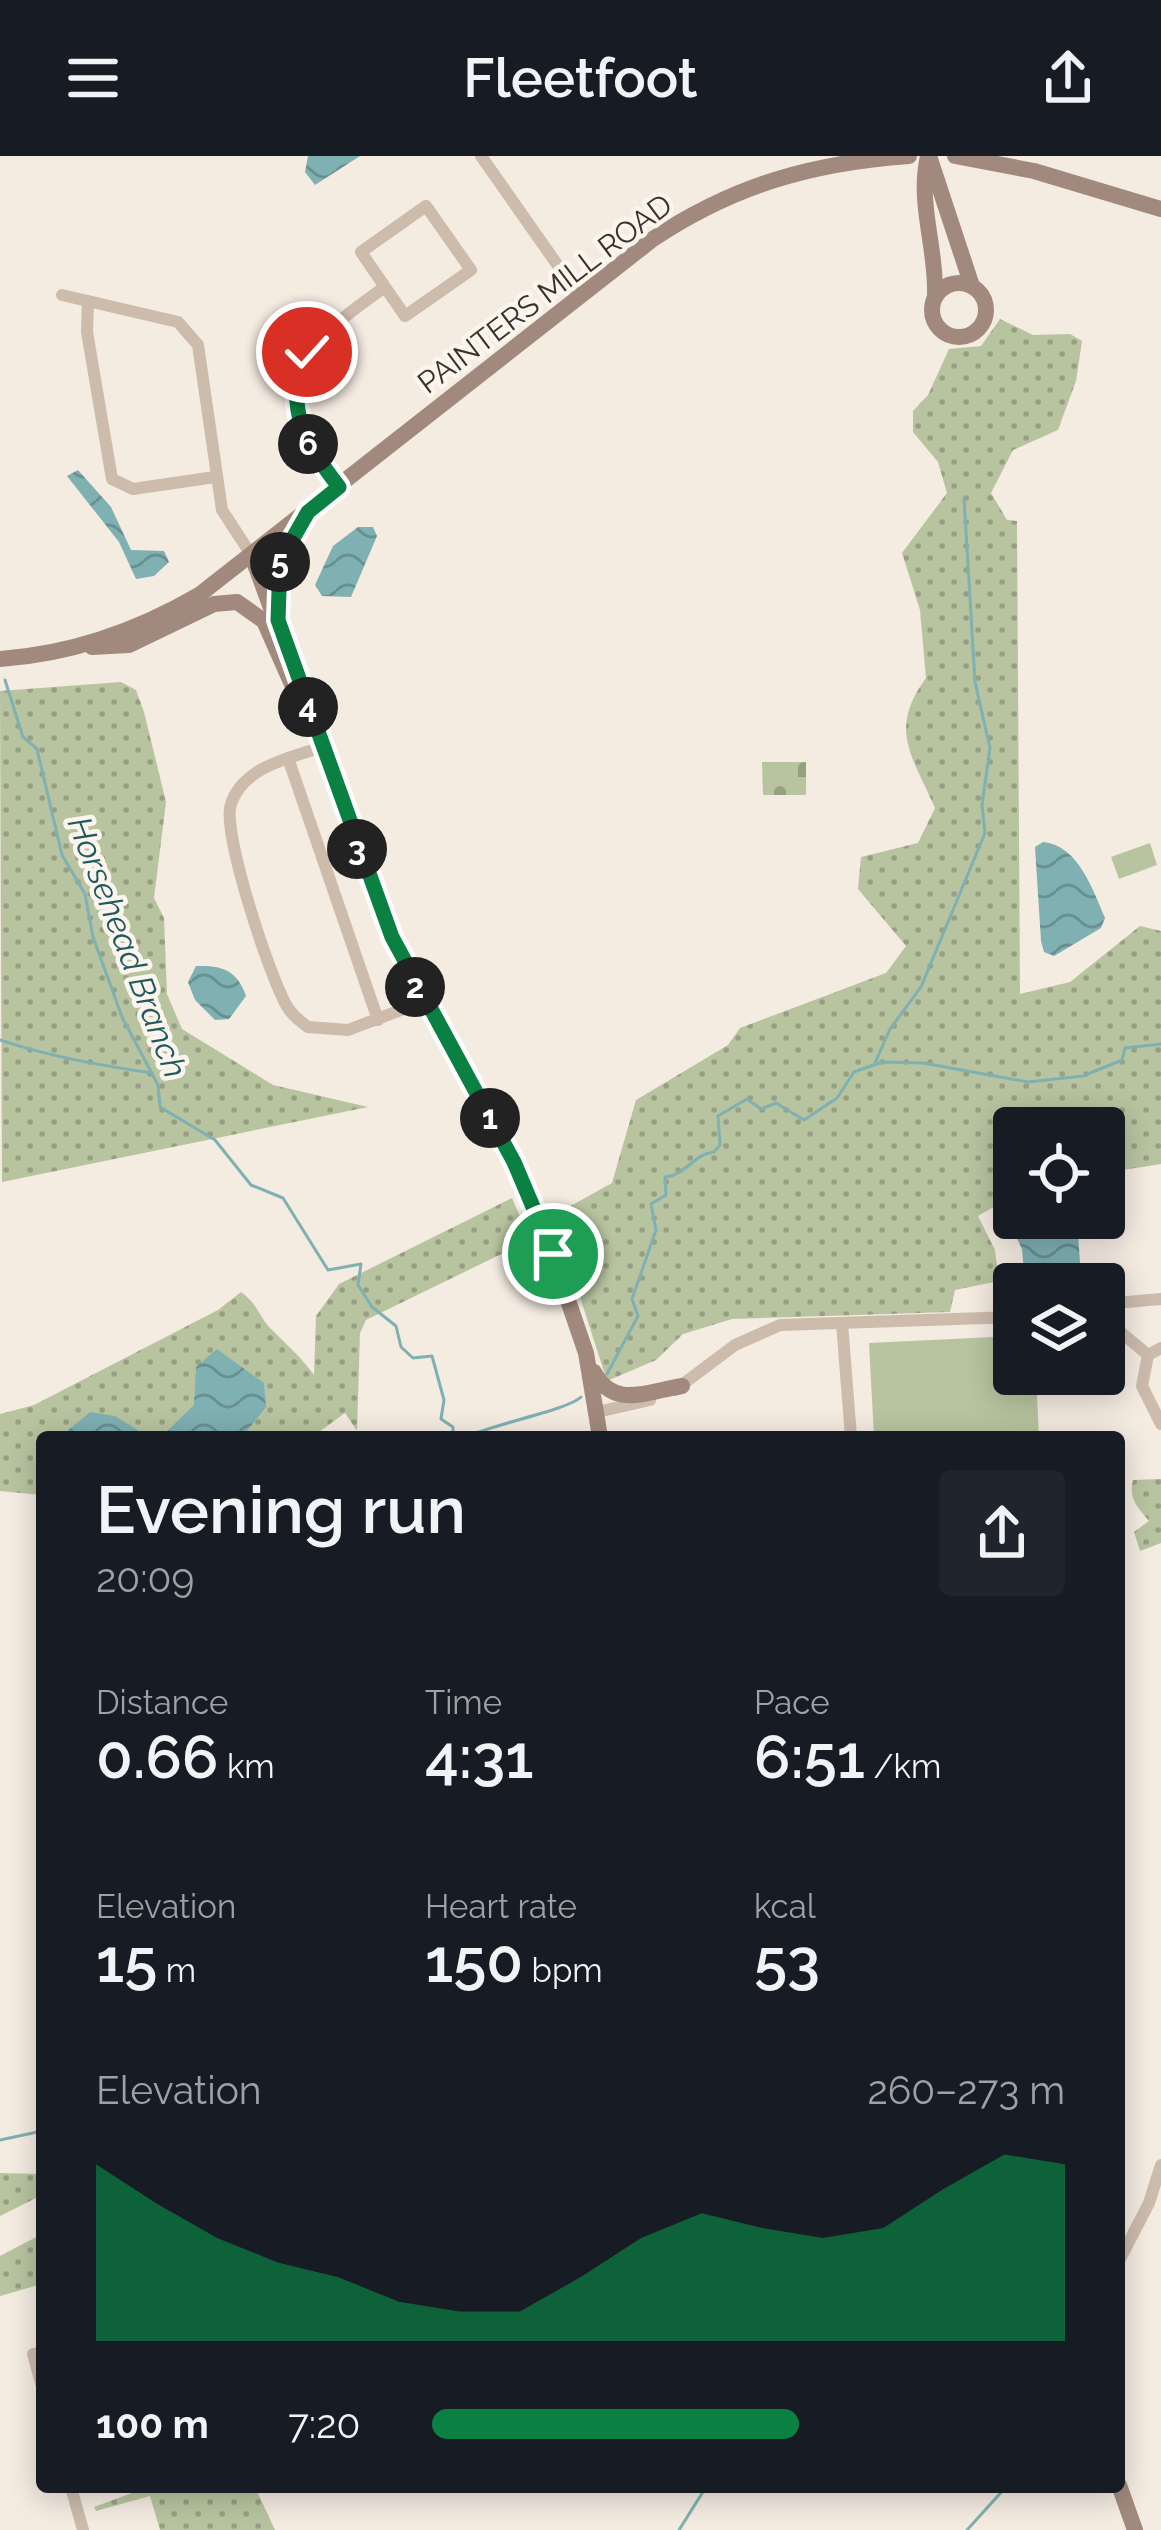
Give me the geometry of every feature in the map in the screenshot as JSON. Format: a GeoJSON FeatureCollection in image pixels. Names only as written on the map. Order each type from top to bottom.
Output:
{"type":"FeatureCollection","features":[{"type":"Feature","properties":{"kind":"main road","name":"PAINTERS MILL ROAD"},"geometry":{"type":"LineString","coordinates":[[79,647],[173,610],[252,556],[682,220],[792,163],[909,156]]}},
{"type":"Feature","properties":{"kind":"main road"},"geometry":{"type":"LineString","coordinates":[[928,156],[972,286],[986,310],[980,327],[968,335],[953,336],[940,328],[934,300],[935,260],[921,185],[928,156]]}},
{"type":"Feature","properties":{"kind":"main road"},"geometry":{"type":"LineString","coordinates":[[955,156],[1034,171],[1161,209]]}},
{"type":"Feature","properties":{"kind":"main road"},"geometry":{"type":"LineString","coordinates":[[934,300],[948,286],[972,286]]}},
{"type":"Feature","properties":{"kind":"main road"},"geometry":{"type":"LineString","coordinates":[[278,620],[280,561],[308,512]]}},
{"type":"Feature","properties":{"kind":"main road"},"geometry":{"type":"LineString","coordinates":[[252,556],[378,905],[422,1002],[526,1187],[601,1384],[616,1396],[682,1386]]}},
{"type":"Feature","properties":{"kind":"main road"},"geometry":{"type":"LineString","coordinates":[[0,659],[129,645],[214,604],[237,602],[264,621],[282,672],[314,723]]}},
{"type":"Feature","properties":{"kind":"main road"},"geometry":{"type":"LineString","coordinates":[[586,1354],[599,1431]]}},
{"type":"Feature","properties":{"kind":"main road"},"geometry":{"type":"LineString","coordinates":[[1122,2493],[1135,2530]]}},
{"type":"Feature","properties":{"kind":"street"},"geometry":{"type":"LineString","coordinates":[[481,156],[580,297]]}},
{"type":"Feature","properties":{"kind":"street"},"geometry":{"type":"LineString","coordinates":[[426,206],[471,270],[405,316],[385,287],[361,252],[426,206]]}},
{"type":"Feature","properties":{"kind":"street"},"geometry":{"type":"LineString","coordinates":[[339,487],[298,424],[298,371],[324,331],[385,287]]}},
{"type":"Feature","properties":{"kind":"street"},"geometry":{"type":"LineString","coordinates":[[62,295],[178,322],[190,331],[198,345],[221,510],[252,556]]}},
{"type":"Feature","properties":{"kind":"street"},"geometry":{"type":"LineString","coordinates":[[88,301],[87,332],[112,478],[133,489],[215,477]]}},
{"type":"Feature","properties":{"kind":"street"},"geometry":{"type":"LineString","coordinates":[[322,747],[248,778],[231,804],[228,820],[288,1008],[308,1027],[335,1032],[422,1002]]}},
{"type":"Feature","properties":{"kind":"street"},"geometry":{"type":"LineString","coordinates":[[288,758],[378,1020]]}},
{"type":"Feature","properties":{"kind":"street"},"geometry":{"type":"LineString","coordinates":[[1125,1302],[1161,1299]]}},
{"type":"Feature","properties":{"kind":"street"},"geometry":{"type":"LineString","coordinates":[[597,1412],[682,1386],[759,1332],[780,1325],[993,1318]]}},
{"type":"Feature","properties":{"kind":"street"},"geometry":{"type":"LineString","coordinates":[[842,1323],[851,1431]]}},
{"type":"Feature","properties":{"kind":"street"},"geometry":{"type":"LineString","coordinates":[[1125,1332],[1155,1352],[1142,1386],[1161,1424]]}},
{"type":"Feature","properties":{"kind":"street"},"geometry":{"type":"LineString","coordinates":[[1125,2249],[1149,2203],[1161,2165]]}},
{"type":"Feature","properties":{"kind":"street"},"geometry":{"type":"LineString","coordinates":[[73,2493],[83,2530]]}},
{"type":"Feature","properties":{"kind":"green space"},"geometry":{"type":"Polygon","coordinates":[[[1000,319],[1033,335],[1070,334],[1082,341],[1076,381],[1058,430],[1013,450],[991,493],[1007,520],[1017,521],[1020,994],[1070,982],[1140,926],[1161,931],[1161,1164],[1125,1170],[1125,1107],[993,1107],[993,1207],[978,1216],[995,1250],[993,1282],[955,1290],[950,1312],[732,1319],[683,1334],[656,1360],[607,1381],[561,1238],[567,1208],[612,1183],[636,1100],[728,1045],[740,1028],[886,973],[906,946],[858,889],[861,857],[918,843],[935,808],[912,757],[906,728],[908,713],[926,678],[920,610],[902,553],[947,493],[938,462],[913,432],[913,411],[928,395],[949,349],[981,346],[1000,319]]]}},
{"type":"Feature","properties":{"kind":"green space"},"geometry":{"type":"Polygon","coordinates":[[[121,682],[136,690],[166,802],[154,898],[164,918],[167,994],[182,1029],[273,1085],[368,1107],[2,1182],[0,691],[121,682]]]}},
{"type":"Feature","properties":{"kind":"green space"},"geometry":{"type":"Polygon","coordinates":[[[762,762],[806,762],[806,795],[763,795],[762,762]]]}},
{"type":"Feature","properties":{"kind":"green space"},"geometry":{"type":"Polygon","coordinates":[[[1150,843],[1157,865],[1119,879],[1111,857],[1150,843]]]}},
{"type":"Feature","properties":{"kind":"green space"},"geometry":{"type":"Polygon","coordinates":[[[512,1198],[530,1240],[366,1320],[360,1333],[357,1431],[345,1413],[320,1431],[36,1431],[36,1494],[0,1491],[0,1414],[34,1405],[218,1310],[241,1292],[314,1375],[316,1316],[339,1284],[512,1198]]]}},
{"type":"Feature","properties":{"kind":"green space"},"geometry":{"type":"Polygon","coordinates":[[[993,1337],[993,1395],[1037,1395],[1039,1431],[874,1431],[869,1343],[993,1337]]]}},
{"type":"Feature","properties":{"kind":"green space"},"geometry":{"type":"Polygon","coordinates":[[[1161,1479],[1161,1543],[1140,1551],[1134,1532],[1149,1521],[1133,1498],[1133,1480],[1161,1479]]]}},
{"type":"Feature","properties":{"kind":"green space"},"geometry":{"type":"Polygon","coordinates":[[[0,2173],[36,2174],[36,2198],[0,2216],[0,2173]]]}},
{"type":"Feature","properties":{"kind":"green space"},"geometry":{"type":"Polygon","coordinates":[[[36,2237],[36,2286],[0,2296],[0,2256],[36,2237]]]}},
{"type":"Feature","properties":{"kind":"green space"},"geometry":{"type":"Polygon","coordinates":[[[132,2493],[258,2493],[275,2530],[160,2530],[150,2496],[96,2511],[94,2507],[132,2493]]]}},
{"type":"Feature","properties":{"kind":"water"},"geometry":{"type":"Polygon","coordinates":[[[308,156],[360,156],[315,185],[305,172],[308,156]]]}},
{"type":"Feature","properties":{"kind":"water"},"geometry":{"type":"Polygon","coordinates":[[[78,470],[111,507],[131,550],[164,551],[169,562],[154,576],[136,579],[119,542],[67,476],[78,470]]]}},
{"type":"Feature","properties":{"kind":"water"},"geometry":{"type":"Polygon","coordinates":[[[358,527],[373,527],[377,536],[351,597],[322,596],[315,585],[333,546],[358,527]]]}},
{"type":"Feature","properties":{"kind":"water"},"geometry":{"type":"Polygon","coordinates":[[[1043,842],[1075,860],[1105,918],[1101,928],[1054,956],[1044,952],[1041,941],[1035,847],[1043,842]]]}},
{"type":"Feature","properties":{"kind":"water"},"geometry":{"type":"Polygon","coordinates":[[[196,966],[221,968],[238,980],[246,996],[229,1019],[215,1020],[195,1000],[188,982],[196,966]]]}},
{"type":"Feature","properties":{"kind":"water"},"geometry":{"type":"Polygon","coordinates":[[[1017,1239],[1078,1239],[1080,1263],[1023,1263],[1017,1239]]]}},
{"type":"Feature","properties":{"kind":"water"},"geometry":{"type":"Polygon","coordinates":[[[217,1349],[264,1383],[266,1407],[247,1431],[167,1431],[194,1405],[196,1367],[217,1349]]]}},
{"type":"Feature","properties":{"kind":"water"},"geometry":{"type":"Polygon","coordinates":[[[90,1412],[115,1416],[139,1431],[67,1431],[90,1412]]]}},
{"type":"Feature","properties":{"kind":"waterway"},"geometry":{"type":"LineString","coordinates":[[875,1063],[890,1029],[921,987],[985,833],[982,805],[990,748],[975,682],[964,498]]}},
{"type":"Feature","properties":{"kind":"waterway","name":"Horsehead Branch"},"geometry":{"type":"LineString","coordinates":[[5,680],[23,737],[37,749],[62,855],[85,894],[93,937],[122,1017],[158,1085],[160,1107],[215,1140],[251,1185],[283,1198],[328,1270],[361,1264],[358,1285],[372,1307],[396,1326],[401,1347],[413,1358],[432,1356],[444,1400],[441,1419],[453,1431]]}},
{"type":"Feature","properties":{"kind":"waterway"},"geometry":{"type":"LineString","coordinates":[[0,1040],[151,1073]]}},
{"type":"Feature","properties":{"kind":"waterway"},"geometry":{"type":"LineString","coordinates":[[607,1374],[638,1316],[632,1299],[656,1230],[651,1204],[666,1195],[665,1177],[720,1145],[718,1116],[747,1099],[761,1109],[776,1103],[804,1120],[837,1098],[854,1072],[882,1062],[923,1063],[1028,1082],[1083,1076],[1122,1060],[1125,1048],[1161,1044]]}},
{"type":"Feature","properties":{"kind":"waterway"},"geometry":{"type":"LineString","coordinates":[[483,1431],[581,1397]]}},
{"type":"Feature","properties":{"kind":"waterway"},"geometry":{"type":"LineString","coordinates":[[0,2140],[36,2132]]}},
{"type":"Feature","properties":{"kind":"waterway","name":"Horsehead Branch"},"geometry":{"type":"LineString","coordinates":[[679,2530],[702,2493]]}},
{"type":"Feature","properties":{"kind":"waterway"},"geometry":{"type":"LineString","coordinates":[[967,2530],[1001,2493]]}},
{"type":"Feature","properties":{"kind":"route"},"geometry":{"type":"LineString","coordinates":[[307,352],[295,390],[298,424],[339,487],[308,512],[280,561],[278,620],[378,905],[422,1002],[514,1162],[553,1254]]}}]}
